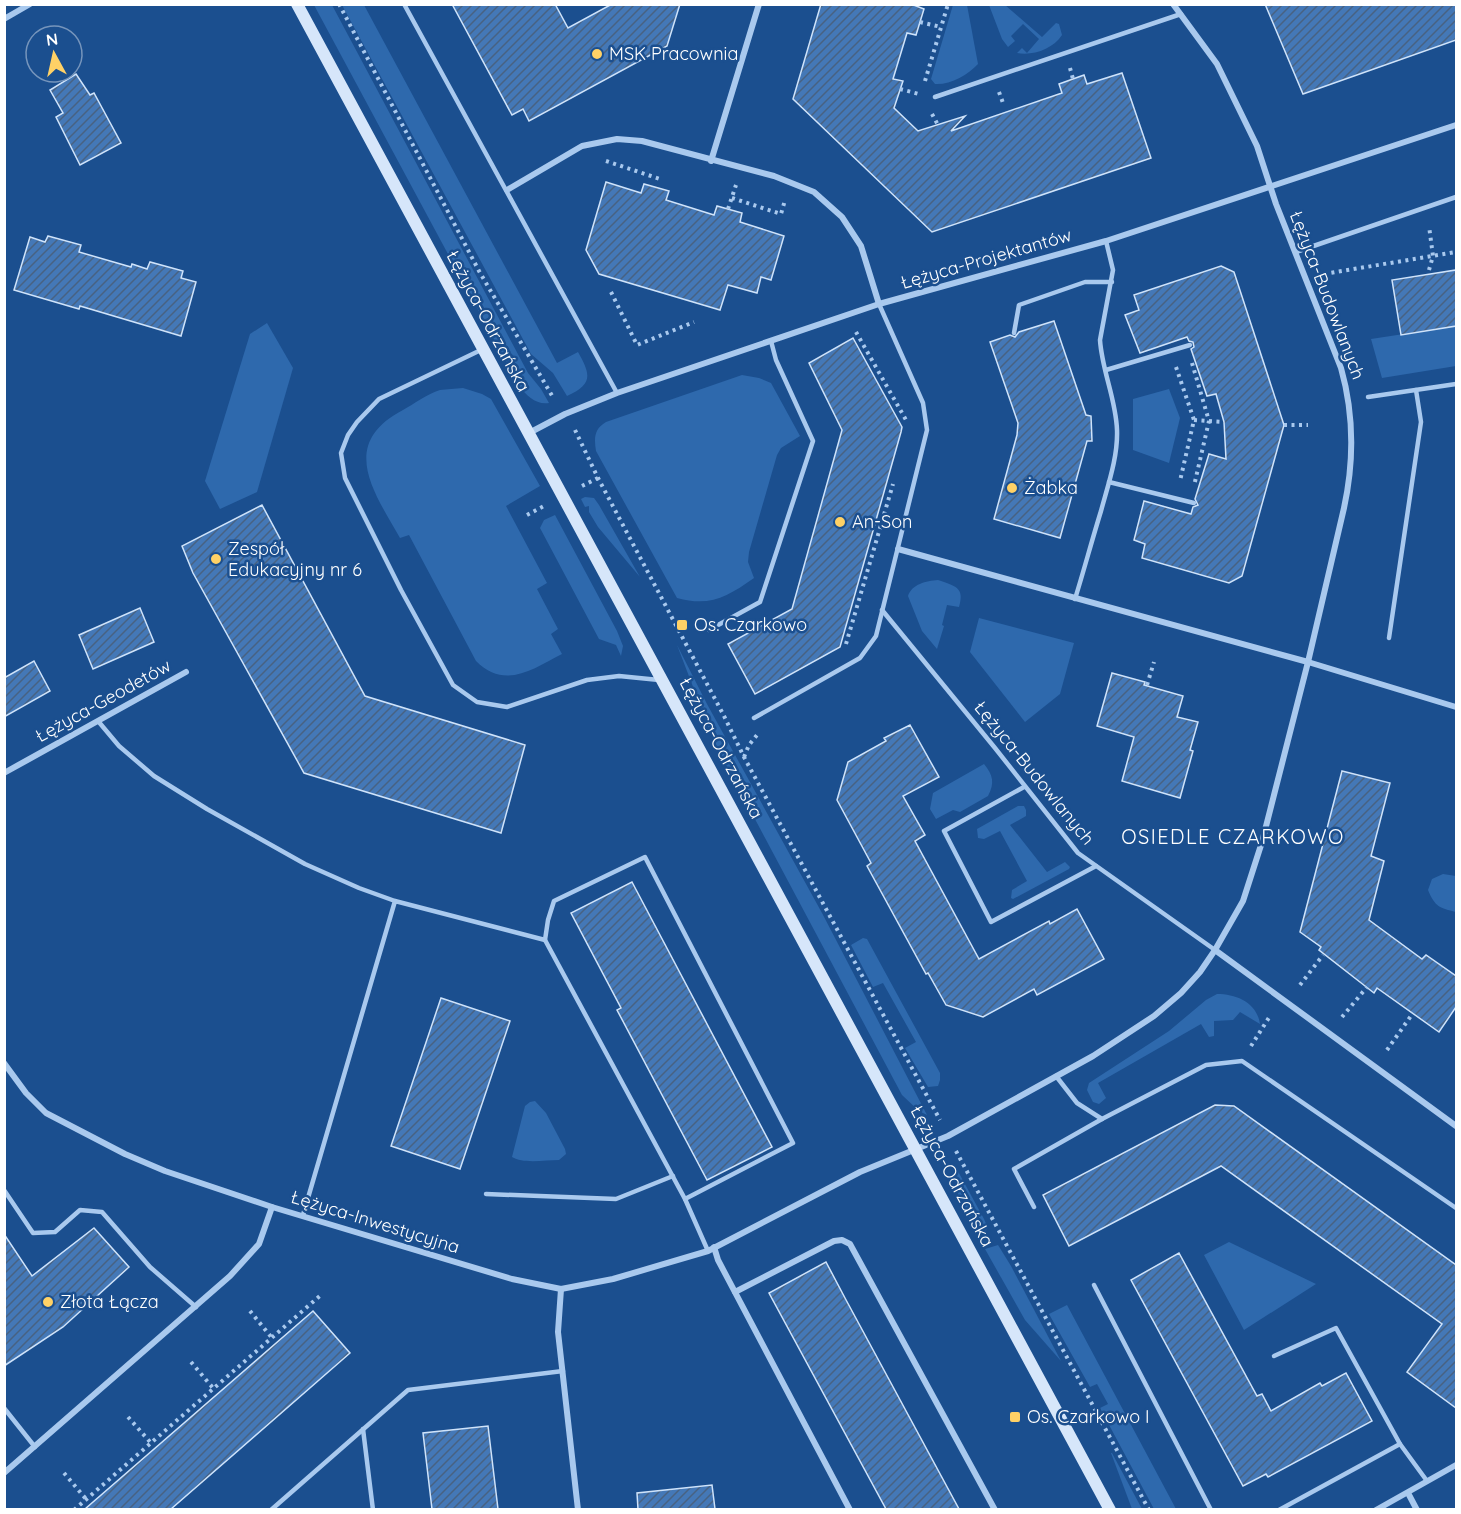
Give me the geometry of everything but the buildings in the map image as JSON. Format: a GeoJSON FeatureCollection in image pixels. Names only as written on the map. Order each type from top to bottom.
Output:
{"type":"FeatureCollection","features":[{"type":"Feature","properties":{"kind":"main road","name":"Łężyca-Odrzańska"},"geometry":{"type":"LineString","coordinates":[[297,4],[1110,1509]]}},
{"type":"Feature","properties":{"kind":"street"},"geometry":{"type":"LineString","coordinates":[[4,19],[30,4]]}},
{"type":"Feature","properties":{"kind":"street"},"geometry":{"type":"LineString","coordinates":[[711,161],[759,4]]}},
{"type":"Feature","properties":{"kind":"street","name":"Łężyca-Budowlanych"},"geometry":{"type":"LineString","coordinates":[[916,1148],[948,1136],[1093,1056],[1154,1016],[1181,993],[1215,951],[1243,901],[1262,842],[1308,662],[1349,486],[1351,448],[1348,394],[1341,368],[1270,186],[1257,146],[1217,63],[1173,4]]}},
{"type":"Feature","properties":{"kind":"street","name":"Łężyca-Projektantów"},"geometry":{"type":"LineString","coordinates":[[528,433],[565,414],[617,393],[879,304],[1106,241],[1456,125]]}},
{"type":"Feature","properties":{"kind":"street"},"geometry":{"type":"LineString","coordinates":[[507,190],[570,152],[598,141],[617,139],[642,141],[774,176],[814,192],[842,217],[861,246],[879,304]]}},
{"type":"Feature","properties":{"kind":"street"},"geometry":{"type":"LineString","coordinates":[[897,549],[1308,662],[1456,707]]}},
{"type":"Feature","properties":{"kind":"street","name":"Łężyca-Geodetów"},"geometry":{"type":"LineString","coordinates":[[4,773],[186,672]]}},
{"type":"Feature","properties":{"kind":"street","name":"Łężyca-Budowlanych"},"geometry":{"type":"LineString","coordinates":[[1215,951],[1456,1126]]}},
{"type":"Feature","properties":{"kind":"street"},"geometry":{"type":"LineString","coordinates":[[4,1063],[26,1094],[46,1113],[80,1132],[165,1171],[272,1207]]}},
{"type":"Feature","properties":{"kind":"street","name":"Łężyca-Inwestycyjna"},"geometry":{"type":"LineString","coordinates":[[4,1473],[230,1276],[259,1244],[272,1207],[513,1279],[561,1289],[613,1279],[711,1249],[860,1172],[916,1148]]}},
{"type":"Feature","properties":{"kind":"street"},"geometry":{"type":"LineString","coordinates":[[735,1292],[834,1241],[842,1239],[850,1244],[995,1509]]}},
{"type":"Feature","properties":{"kind":"street"},"geometry":{"type":"LineString","coordinates":[[711,1249],[850,1509]]}},
{"type":"Feature","properties":{"kind":"street"},"geometry":{"type":"LineString","coordinates":[[561,1289],[558,1332],[578,1509]]}},
{"type":"Feature","properties":{"kind":"street"},"geometry":{"type":"LineString","coordinates":[[1376,1509],[1456,1465]]}},
{"type":"Feature","properties":{"kind":"street"},"geometry":{"type":"LineString","coordinates":[[1408,1492],[1418,1509]]}},
{"type":"Feature","properties":{"kind":"lane"},"geometry":{"type":"LineString","coordinates":[[404,4],[617,393]]}},
{"type":"Feature","properties":{"kind":"lane"},"geometry":{"type":"LineString","coordinates":[[935,97],[1180,14]]}},
{"type":"Feature","properties":{"kind":"lane"},"geometry":{"type":"LineString","coordinates":[[1296,252],[1456,197]]}},
{"type":"Feature","properties":{"kind":"lane"},"geometry":{"type":"LineString","coordinates":[[1075,599],[1109,483],[1116,449],[1115,408],[1100,340],[1113,270],[1106,241]]}},
{"type":"Feature","properties":{"kind":"lane"},"geometry":{"type":"LineString","coordinates":[[1014,333],[1019,305],[1085,282],[1112,282]]}},
{"type":"Feature","properties":{"kind":"lane"},"geometry":{"type":"LineString","coordinates":[[754,718],[860,658],[876,636],[927,430],[923,403],[879,304]]}},
{"type":"Feature","properties":{"kind":"lane"},"geometry":{"type":"LineString","coordinates":[[709,630],[760,602],[813,441],[776,360],[771,341]]}},
{"type":"Feature","properties":{"kind":"lane"},"geometry":{"type":"LineString","coordinates":[[1106,370],[1190,345]]}},
{"type":"Feature","properties":{"kind":"lane"},"geometry":{"type":"LineString","coordinates":[[483,349],[379,399],[357,422],[348,435],[341,453],[345,478],[406,601],[453,684],[477,702],[507,707],[587,680],[619,675],[664,681]]}},
{"type":"Feature","properties":{"kind":"lane"},"geometry":{"type":"LineString","coordinates":[[1368,397],[1456,384]]}},
{"type":"Feature","properties":{"kind":"lane"},"geometry":{"type":"LineString","coordinates":[[1389,638],[1421,422],[1416,390]]}},
{"type":"Feature","properties":{"kind":"lane"},"geometry":{"type":"LineString","coordinates":[[1109,483],[1194,503]]}},
{"type":"Feature","properties":{"kind":"lane","name":"Łężyca-Budowlanych"},"geometry":{"type":"LineString","coordinates":[[882,610],[1078,853],[1215,951]]}},
{"type":"Feature","properties":{"kind":"lane"},"geometry":{"type":"LineString","coordinates":[[98,721],[119,746],[154,776],[207,809],[305,864],[395,901],[545,940]]}},
{"type":"Feature","properties":{"kind":"lane"},"geometry":{"type":"LineString","coordinates":[[1024,787],[944,831],[991,922],[1096,866]]}},
{"type":"Feature","properties":{"kind":"lane"},"geometry":{"type":"LineString","coordinates":[[685,1199],[793,1143],[645,857],[554,901],[545,940],[711,1249]]}},
{"type":"Feature","properties":{"kind":"lane"},"geometry":{"type":"LineString","coordinates":[[303,1215],[395,901]]}},
{"type":"Feature","properties":{"kind":"lane"},"geometry":{"type":"LineString","coordinates":[[1034,1207],[1014,1169],[1102,1119],[1206,1065],[1242,1061],[1456,1208]]}},
{"type":"Feature","properties":{"kind":"lane"},"geometry":{"type":"LineString","coordinates":[[1056,1076],[1077,1103],[1102,1119]]}},
{"type":"Feature","properties":{"kind":"lane"},"geometry":{"type":"LineString","coordinates":[[486,1194],[616,1199],[673,1176]]}},
{"type":"Feature","properties":{"kind":"lane"},"geometry":{"type":"LineString","coordinates":[[4,1190],[33,1233],[55,1232],[80,1210],[102,1212],[150,1267],[196,1307]]}},
{"type":"Feature","properties":{"kind":"lane"},"geometry":{"type":"LineString","coordinates":[[1094,1285],[1211,1509]]}},
{"type":"Feature","properties":{"kind":"lane"},"geometry":{"type":"LineString","coordinates":[[1274,1356],[1336,1328],[1400,1444],[1427,1481]]}},
{"type":"Feature","properties":{"kind":"lane"},"geometry":{"type":"LineString","coordinates":[[271,1509],[408,1390],[563,1371]]}},
{"type":"Feature","properties":{"kind":"lane"},"geometry":{"type":"LineString","coordinates":[[4,1408],[35,1447]]}},
{"type":"Feature","properties":{"kind":"lane"},"geometry":{"type":"LineString","coordinates":[[363,1429],[373,1509]]}},
{"type":"Feature","properties":{"kind":"lane"},"geometry":{"type":"LineString","coordinates":[[1279,1509],[1400,1444]]}},
{"type":"Feature","properties":{"kind":"path"},"geometry":{"type":"LineString","coordinates":[[339,4],[479,271],[545,386],[578,435],[598,478],[744,757],[1149,1509]]}},
{"type":"Feature","properties":{"kind":"path"},"geometry":{"type":"LineString","coordinates":[[925,84],[948,4]]}},
{"type":"Feature","properties":{"kind":"path"},"geometry":{"type":"LineString","coordinates":[[920,22],[941,27]]}},
{"type":"Feature","properties":{"kind":"path"},"geometry":{"type":"LineString","coordinates":[[900,89],[921,95]]}},
{"type":"Feature","properties":{"kind":"path"},"geometry":{"type":"LineString","coordinates":[[596,158],[660,179]]}},
{"type":"Feature","properties":{"kind":"path"},"geometry":{"type":"LineString","coordinates":[[728,209],[736,184]]}},
{"type":"Feature","properties":{"kind":"path"},"geometry":{"type":"LineString","coordinates":[[732,198],[781,213],[785,199]]}},
{"type":"Feature","properties":{"kind":"path"},"geometry":{"type":"LineString","coordinates":[[1426,207],[1433,256],[1428,270]]}},
{"type":"Feature","properties":{"kind":"path"},"geometry":{"type":"LineString","coordinates":[[1305,278],[1456,252]]}},
{"type":"Feature","properties":{"kind":"path"},"geometry":{"type":"LineString","coordinates":[[611,292],[637,345],[694,322]]}},
{"type":"Feature","properties":{"kind":"path"},"geometry":{"type":"LineString","coordinates":[[856,332],[909,425]]}},
{"type":"Feature","properties":{"kind":"path"},"geometry":{"type":"LineString","coordinates":[[1165,369],[1191,361],[1209,421],[1193,490],[1186,488]]}},
{"type":"Feature","properties":{"kind":"path"},"geometry":{"type":"LineString","coordinates":[[1175,366],[1194,420],[1179,486]]}},
{"type":"Feature","properties":{"kind":"path"},"geometry":{"type":"LineString","coordinates":[[1194,420],[1224,422]]}},
{"type":"Feature","properties":{"kind":"path"},"geometry":{"type":"LineString","coordinates":[[1284,425],[1308,425]]}},
{"type":"Feature","properties":{"kind":"path"},"geometry":{"type":"LineString","coordinates":[[845,648],[894,480]]}},
{"type":"Feature","properties":{"kind":"path"},"geometry":{"type":"LineString","coordinates":[[1147,686],[1154,662]]}},
{"type":"Feature","properties":{"kind":"path"},"geometry":{"type":"LineString","coordinates":[[1300,985],[1323,955]]}},
{"type":"Feature","properties":{"kind":"path"},"geometry":{"type":"LineString","coordinates":[[1342,1017],[1367,987]]}},
{"type":"Feature","properties":{"kind":"path"},"geometry":{"type":"LineString","coordinates":[[1387,1050],[1413,1014]]}},
{"type":"Feature","properties":{"kind":"path"},"geometry":{"type":"LineString","coordinates":[[74,1509],[322,1294]]}},
{"type":"Feature","properties":{"kind":"path"},"geometry":{"type":"LineString","coordinates":[[250,1311],[272,1338]]}},
{"type":"Feature","properties":{"kind":"path"},"geometry":{"type":"LineString","coordinates":[[191,1362],[213,1388]]}},
{"type":"Feature","properties":{"kind":"path"},"geometry":{"type":"LineString","coordinates":[[128,1417],[151,1443]]}},
{"type":"Feature","properties":{"kind":"path"},"geometry":{"type":"LineString","coordinates":[[64,1473],[86,1499]]}},
{"type":"Feature","properties":{"kind":"shaded area"},"geometry":{"type":"Polygon","coordinates":[[[314,5],[332,5],[528,373],[549,403],[540,403],[532,399],[519,386],[314,5]]]}},
{"type":"Feature","properties":{"kind":"shaded area"},"geometry":{"type":"Polygon","coordinates":[[[342,5],[364,5],[557,363],[578,352],[587,378],[582,387],[575,392],[567,396],[553,373],[531,354],[342,5]]]}},
{"type":"Feature","properties":{"kind":"shaded area"},"geometry":{"type":"Polygon","coordinates":[[[953,5],[967,5],[978,64],[958,78],[947,83],[935,84],[931,79],[953,5]]]}},
{"type":"Feature","properties":{"kind":"shaded area"},"geometry":{"type":"Polygon","coordinates":[[[989,5],[1005,5],[1042,37],[1056,23],[1059,24],[1062,35],[1048,48],[1030,53],[1023,54],[1017,53],[1022,48],[1027,53],[1039,39],[1023,24],[1011,36],[1015,41],[1008,47],[1002,39],[989,5]]]}},
{"type":"Feature","properties":{"kind":"shaded area"},"geometry":{"type":"Polygon","coordinates":[[[267,323],[293,368],[257,492],[220,509],[205,481],[250,334],[267,323]]]}},
{"type":"Feature","properties":{"kind":"shaded area"},"geometry":{"type":"Polygon","coordinates":[[[1456,326],[1456,366],[1382,378],[1371,339],[1456,326]]]}},
{"type":"Feature","properties":{"kind":"shaded area"},"geometry":{"type":"Polygon","coordinates":[[[742,375],[771,383],[800,436],[781,448],[777,455],[749,552],[748,562],[754,578],[726,595],[709,601],[689,601],[677,598],[596,451],[596,434],[606,422],[742,375]]]}},
{"type":"Feature","properties":{"kind":"shaded area"},"geometry":{"type":"Polygon","coordinates":[[[463,388],[491,399],[540,486],[506,506],[547,583],[537,589],[558,629],[551,634],[562,654],[519,674],[498,674],[487,670],[476,661],[409,535],[400,538],[390,521],[372,486],[367,470],[367,453],[371,438],[383,423],[435,392],[463,388]]]}},
{"type":"Feature","properties":{"kind":"shaded area"},"geometry":{"type":"Polygon","coordinates":[[[1169,389],[1180,418],[1169,463],[1133,450],[1133,399],[1169,389]]]}},
{"type":"Feature","properties":{"kind":"shaded area"},"geometry":{"type":"Polygon","coordinates":[[[594,498],[599,505],[640,577],[598,527],[589,512],[589,506],[585,507],[581,499],[594,498]]]}},
{"type":"Feature","properties":{"kind":"shaded area"},"geometry":{"type":"Polygon","coordinates":[[[555,515],[617,631],[623,646],[621,656],[616,645],[599,639],[540,528],[544,520],[555,515]]]}},
{"type":"Feature","properties":{"kind":"shaded area"},"geometry":{"type":"Polygon","coordinates":[[[938,580],[957,588],[961,600],[959,607],[947,605],[937,649],[922,631],[908,596],[916,586],[938,580]]]}},
{"type":"Feature","properties":{"kind":"shaded area"},"geometry":{"type":"Polygon","coordinates":[[[979,618],[1074,643],[1060,694],[1025,722],[970,652],[979,618]]]}},
{"type":"Feature","properties":{"kind":"shaded area"},"geometry":{"type":"Polygon","coordinates":[[[677,645],[822,913],[927,1115],[919,1111],[902,1095],[715,744],[677,645]]]}},
{"type":"Feature","properties":{"kind":"shaded area"},"geometry":{"type":"Polygon","coordinates":[[[984,764],[992,779],[992,787],[988,796],[960,812],[953,810],[936,819],[930,809],[933,793],[984,764]]]}},
{"type":"Feature","properties":{"kind":"shaded area"},"geometry":{"type":"Polygon","coordinates":[[[1018,806],[1024,806],[1026,816],[1010,825],[1047,872],[1065,862],[1070,867],[1013,899],[1011,898],[1012,890],[1027,881],[1000,831],[984,839],[978,838],[977,829],[1018,806]]]}},
{"type":"Feature","properties":{"kind":"shaded area"},"geometry":{"type":"Polygon","coordinates":[[[1443,874],[1456,876],[1456,912],[1439,906],[1428,890],[1432,879],[1443,874]]]}},
{"type":"Feature","properties":{"kind":"shaded area"},"geometry":{"type":"Polygon","coordinates":[[[863,938],[867,939],[940,1073],[938,1086],[928,1087],[905,1048],[916,1042],[883,983],[873,987],[851,945],[863,938]]]}},
{"type":"Feature","properties":{"kind":"shaded area"},"geometry":{"type":"Polygon","coordinates":[[[1217,994],[1245,1001],[1255,1010],[1260,1024],[1240,1012],[1233,1020],[1214,1021],[1214,1036],[1209,1037],[1201,1024],[1098,1083],[1106,1098],[1099,1104],[1093,1102],[1087,1090],[1089,1083],[1169,1031],[1206,1000],[1217,994]]]}},
{"type":"Feature","properties":{"kind":"shaded area"},"geometry":{"type":"Polygon","coordinates":[[[535,1101],[546,1113],[565,1149],[566,1154],[559,1160],[528,1161],[512,1157],[525,1106],[535,1101]]]}},
{"type":"Feature","properties":{"kind":"shaded area"},"geometry":{"type":"Polygon","coordinates":[[[954,1164],[984,1219],[987,1226],[986,1231],[978,1234],[965,1209],[955,1183],[954,1164]]]}},
{"type":"Feature","properties":{"kind":"shaded area"},"geometry":{"type":"Polygon","coordinates":[[[1229,1242],[1316,1284],[1244,1330],[1204,1255],[1229,1242]]]}},
{"type":"Feature","properties":{"kind":"shaded area"},"geometry":{"type":"Polygon","coordinates":[[[998,1245],[1061,1361],[1025,1320],[985,1249],[998,1245]]]}},
{"type":"Feature","properties":{"kind":"shaded area"},"geometry":{"type":"Polygon","coordinates":[[[1067,1305],[1176,1509],[1154,1509],[1100,1408],[1108,1404],[1097,1384],[1090,1387],[1049,1314],[1067,1305]]]}},
{"type":"Feature","properties":{"kind":"shaded area"},"geometry":{"type":"Polygon","coordinates":[[[1112,1453],[1142,1509],[1132,1509],[1112,1453]]]}},
{"type":"Feature","properties":{"kind":"place","name":"MSK Pracownia"},"geometry":{"type":"Point","coordinates":[597,54]}},
{"type":"Feature","properties":{"kind":"place","name":"Żabka"},"geometry":{"type":"Point","coordinates":[1012,488]}},
{"type":"Feature","properties":{"kind":"place","name":"An-Son"},"geometry":{"type":"Point","coordinates":[840,522]}},
{"type":"Feature","properties":{"kind":"place","name":"Zespół Edukacyjny nr 6"},"geometry":{"type":"Point","coordinates":[216,559]}},
{"type":"Feature","properties":{"kind":"place","name":"Os. Czarkowo"},"geometry":{"type":"Point","coordinates":[682,625]}},
{"type":"Feature","properties":{"kind":"place","name":"Złota Łącza"},"geometry":{"type":"Point","coordinates":[48,1302]}},
{"type":"Feature","properties":{"kind":"place","name":"Os. Czarkowo I"},"geometry":{"type":"Point","coordinates":[1015,1417]}},
{"type":"Feature","properties":{"kind":"district","name":"OSIEDLE CZARKOWO"},"geometry":{"type":"Point","coordinates":[1233,837]}}]}
